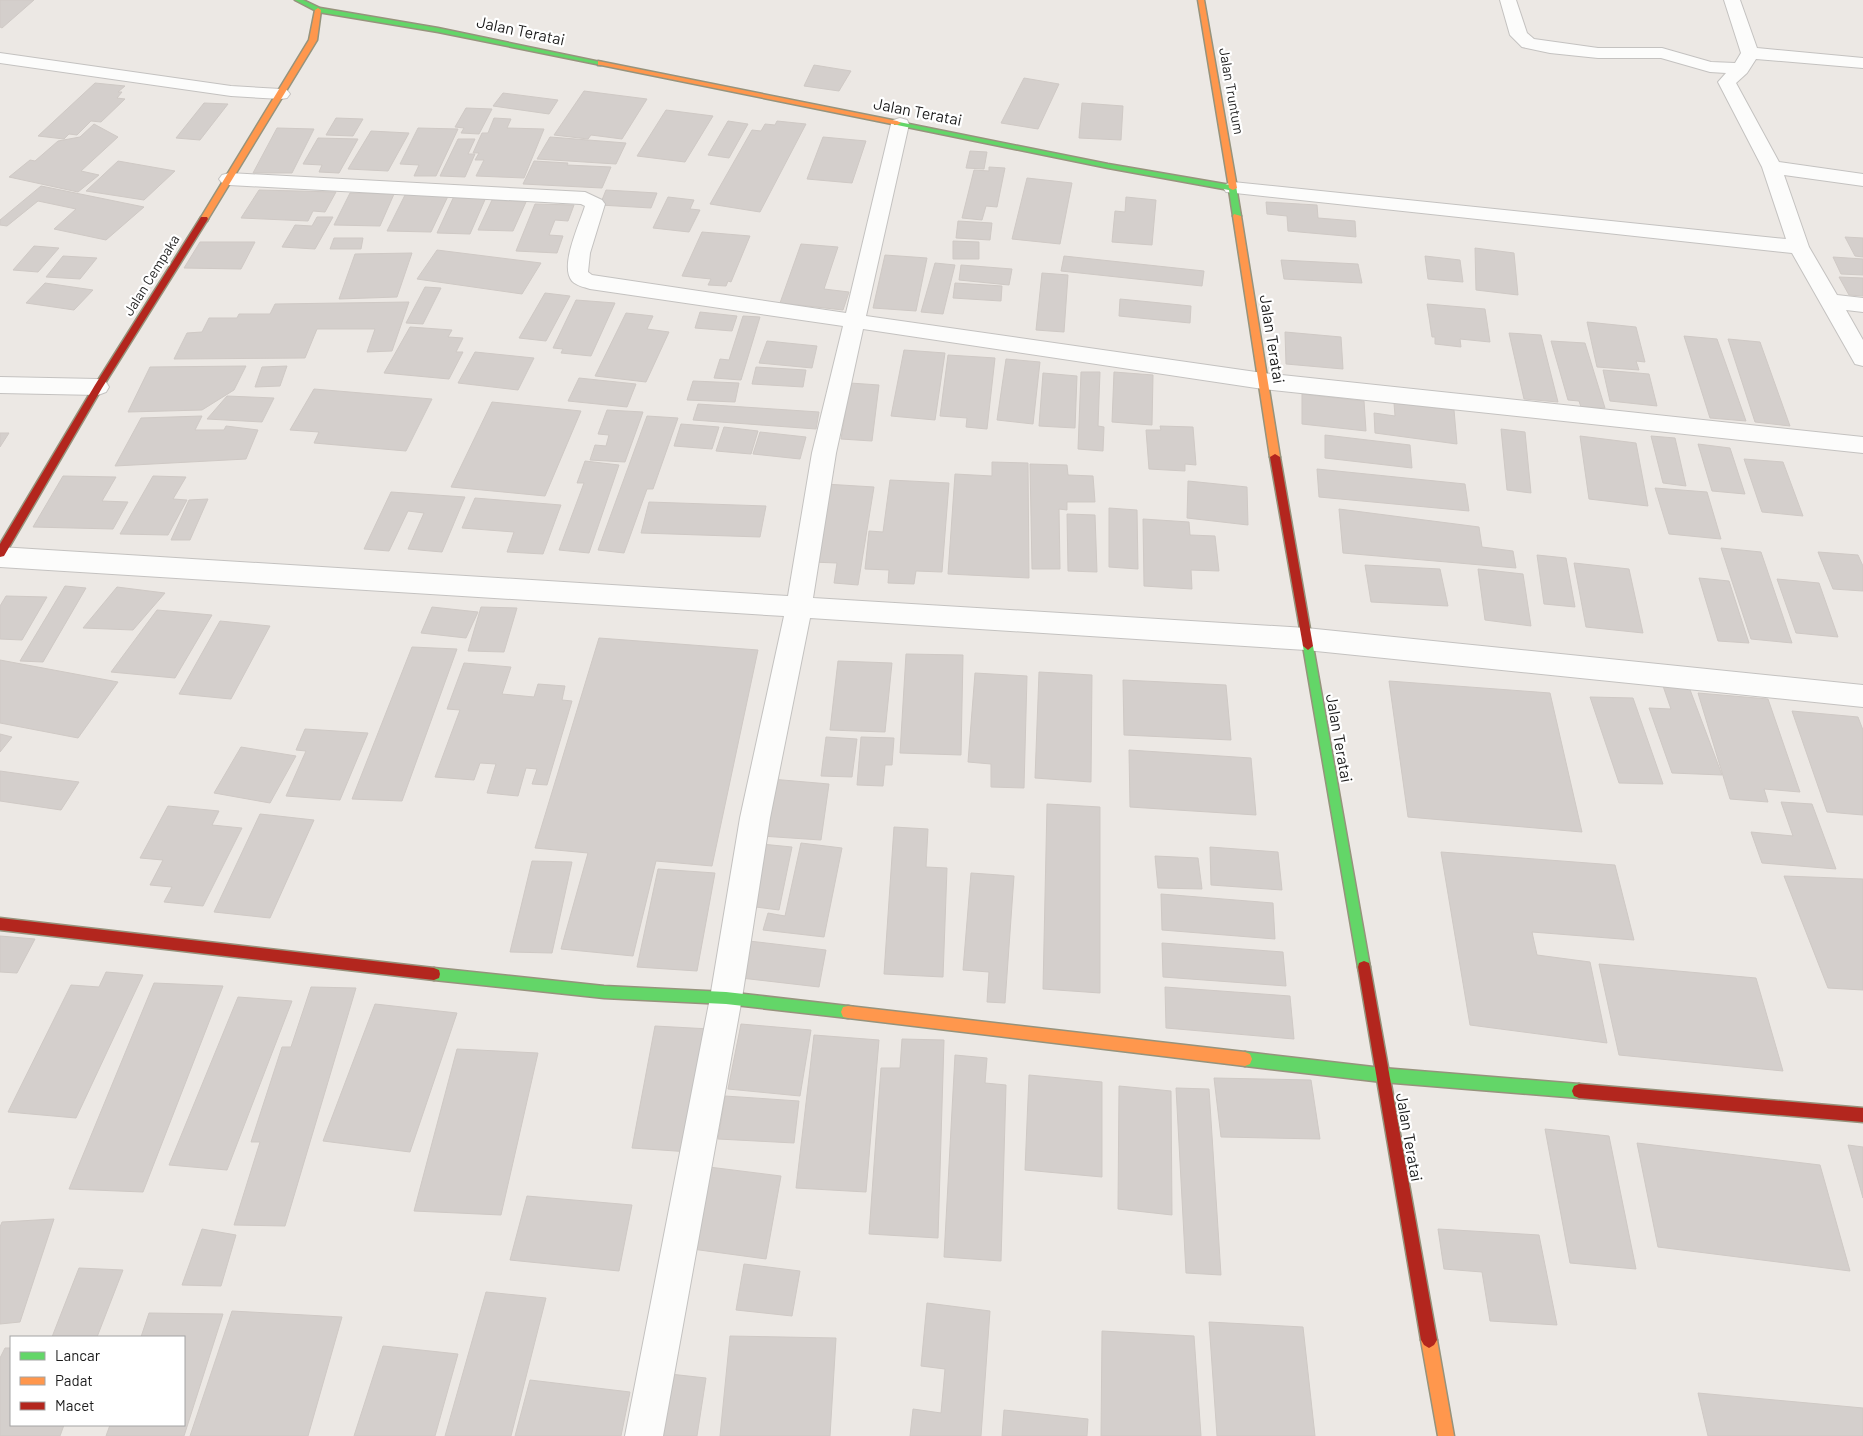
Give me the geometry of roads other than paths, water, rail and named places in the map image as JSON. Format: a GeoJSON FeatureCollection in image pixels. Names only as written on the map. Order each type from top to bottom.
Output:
{"type":"FeatureCollection","features":[{"type":"Feature","properties":{"kind":"street","name":"Jalan Teratai"},"geometry":{"type":"LineString","coordinates":[[298,0],[318,10],[438,30],[1108,166],[1233,188],[1306,639],[1446,1436]]}},
{"type":"Feature","properties":{"kind":"street","name":"Jalan Truntum"},"geometry":{"type":"LineString","coordinates":[[1202,0],[1233,188]]}},
{"type":"Feature","properties":{"kind":"street"},"geometry":{"type":"LineString","coordinates":[[1508,0],[1519,35],[1528,43],[1550,48],[1598,53],[1662,53],[1710,68],[1746,61],[1863,63]]}},
{"type":"Feature","properties":{"kind":"street"},"geometry":{"type":"LineString","coordinates":[[1732,0],[1746,61]]}},
{"type":"Feature","properties":{"kind":"street","name":"Jalan Cempaka"},"geometry":{"type":"LineString","coordinates":[[0,555],[98,387],[229,179],[313,40],[318,10]]}},
{"type":"Feature","properties":{"kind":"street"},"geometry":{"type":"LineString","coordinates":[[0,58],[231,91],[281,94]]}},
{"type":"Feature","properties":{"kind":"street"},"geometry":{"type":"LineString","coordinates":[[1746,61],[1727,82],[1772,167],[1799,247],[1863,358]]}},
{"type":"Feature","properties":{"kind":"street"},"geometry":{"type":"LineString","coordinates":[[644,1436],[726,998],[755,818],[799,607],[824,453],[900,124]]}},
{"type":"Feature","properties":{"kind":"street"},"geometry":{"type":"LineString","coordinates":[[1772,167],[1863,180]]}},
{"type":"Feature","properties":{"kind":"street"},"geometry":{"type":"LineString","coordinates":[[229,179],[585,198],[595,204],[578,261],[577,272],[580,278],[590,282],[1263,381],[1863,445]]}},
{"type":"Feature","properties":{"kind":"street"},"geometry":{"type":"LineString","coordinates":[[1233,188],[1799,247]]}},
{"type":"Feature","properties":{"kind":"street"},"geometry":{"type":"LineString","coordinates":[[1830,301],[1863,305]]}},
{"type":"Feature","properties":{"kind":"street"},"geometry":{"type":"LineString","coordinates":[[0,385],[61,388],[98,387]]}},
{"type":"Feature","properties":{"kind":"street"},"geometry":{"type":"LineString","coordinates":[[0,555],[1306,639],[1863,696]]}},
{"type":"Feature","properties":{"kind":"street"},"geometry":{"type":"LineString","coordinates":[[0,924],[217,950],[604,992],[726,998],[1382,1074],[1863,1115]]}}]}
